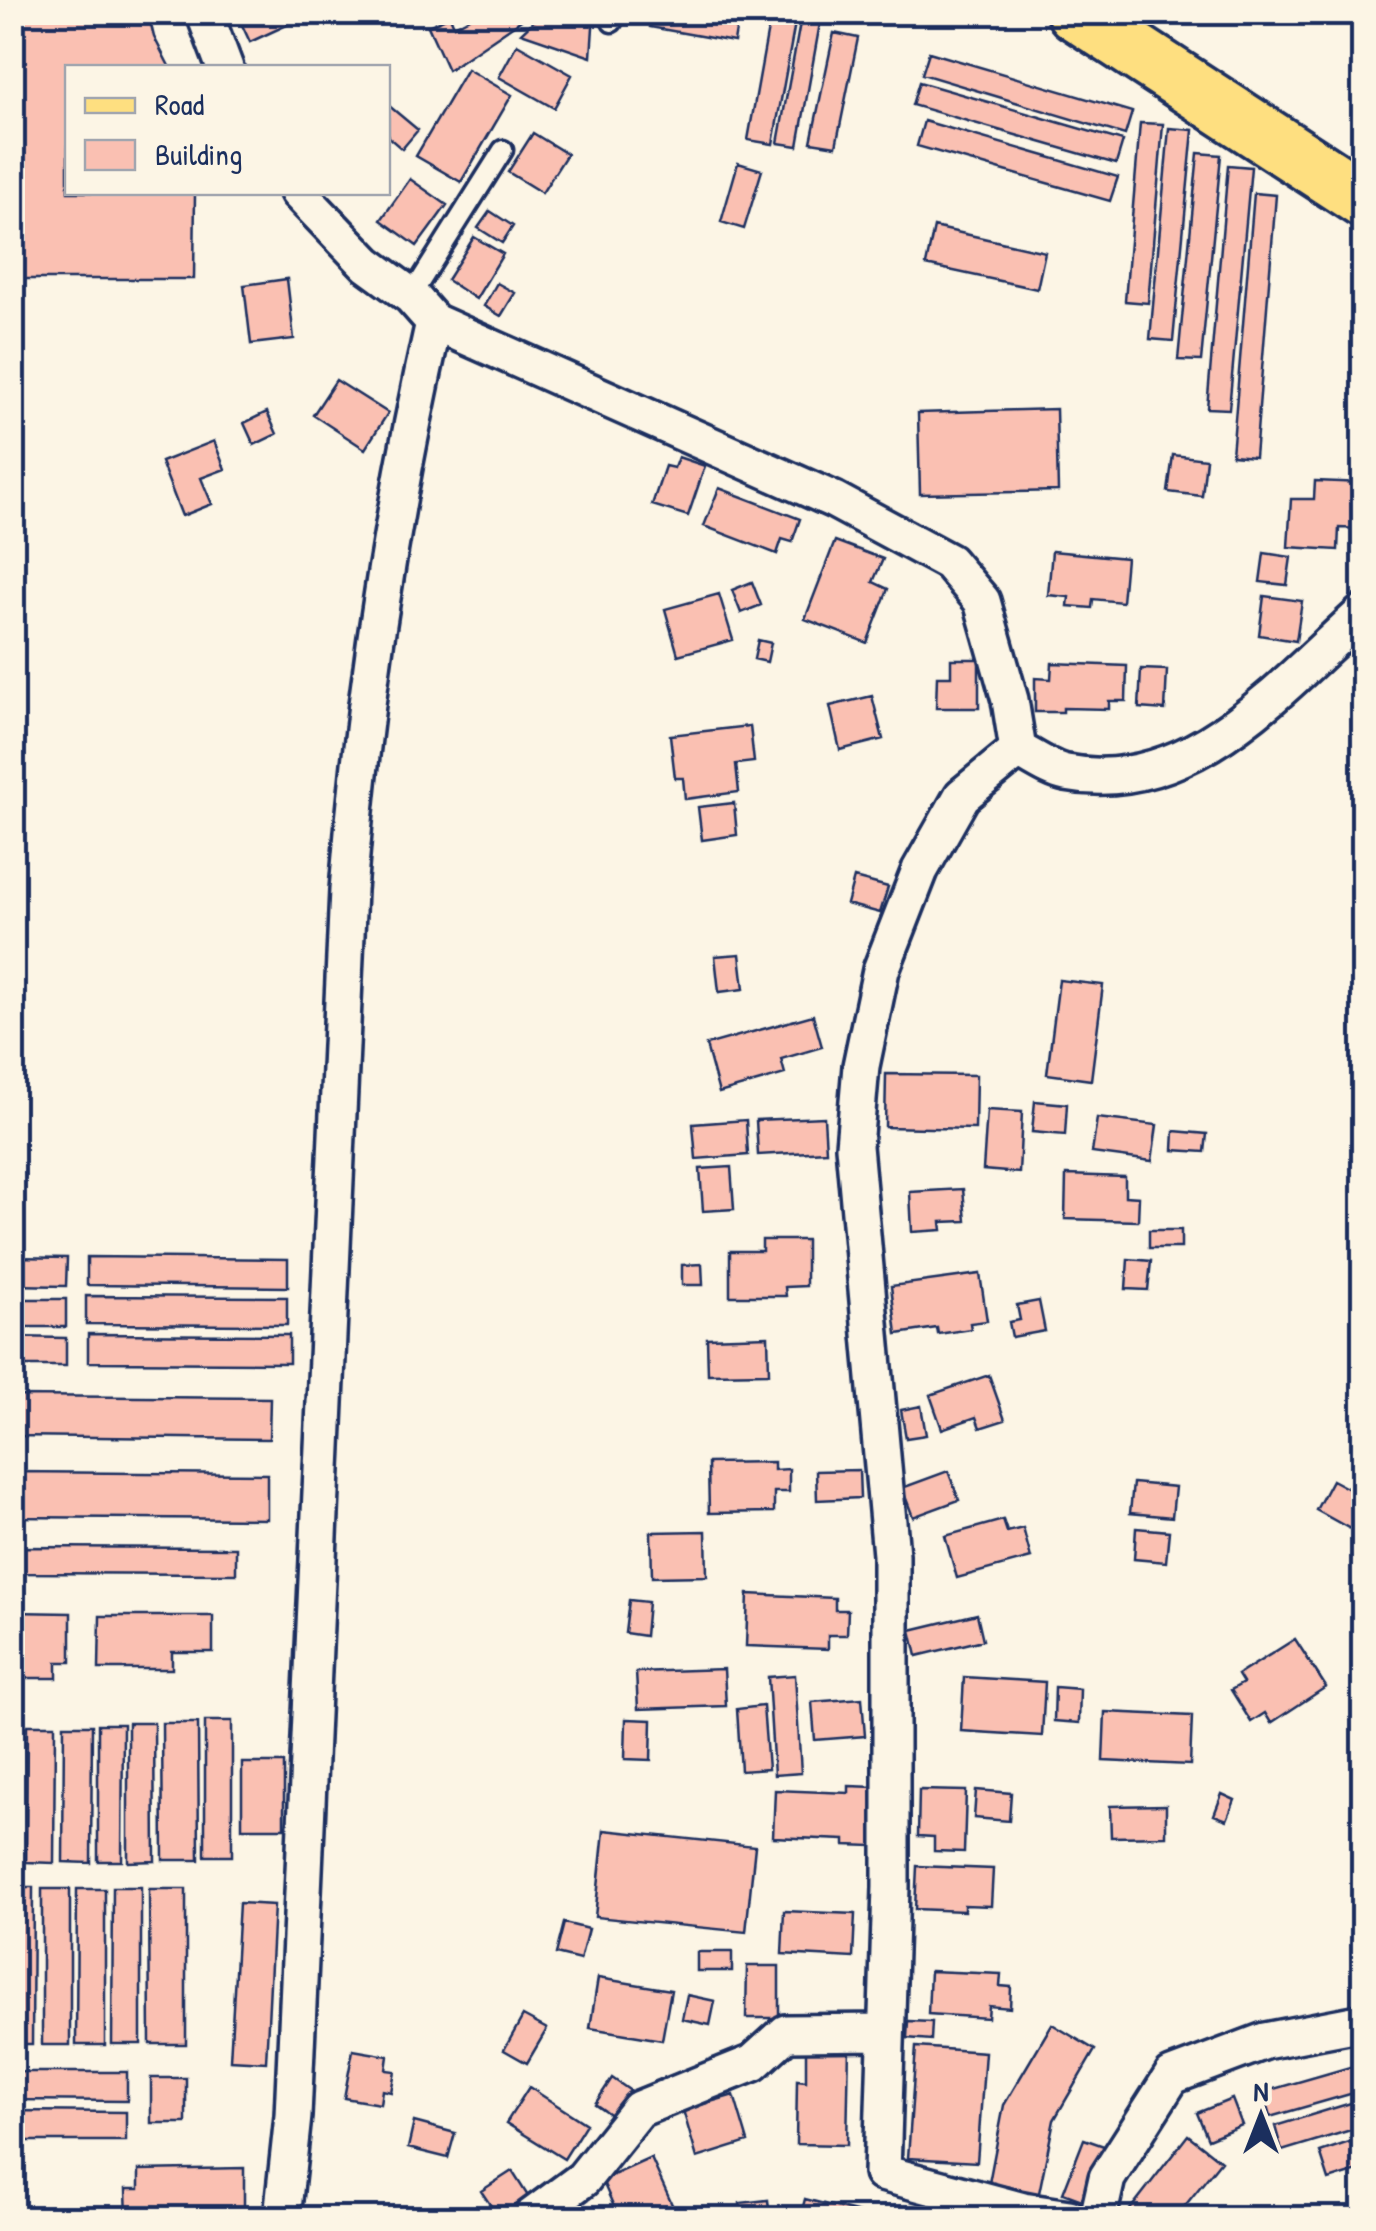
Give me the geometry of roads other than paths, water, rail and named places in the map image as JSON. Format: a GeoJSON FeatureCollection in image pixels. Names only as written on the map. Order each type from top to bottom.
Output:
{"type":"FeatureCollection","features":[{"type":"Feature","properties":{"kind":"main road"},"geometry":{"type":"LineString","coordinates":[[1075,12],[1364,200]]}},
{"type":"Feature","properties":{"kind":"street"},"geometry":{"type":"LineString","coordinates":[[204,12],[224,65]]}},
{"type":"Feature","properties":{"kind":"street"},"geometry":{"type":"LineString","coordinates":[[301,195],[368,264],[422,309],[834,500],[949,562],[982,602],[1010,700],[1018,750]]}},
{"type":"Feature","properties":{"kind":"street"},"geometry":{"type":"LineString","coordinates":[[282,2218],[293,2116],[347,909],[356,785],[374,648],[418,390],[422,309]]}},
{"type":"Feature","properties":{"kind":"street"},"geometry":{"type":"LineString","coordinates":[[1018,750],[1064,773],[1128,776],[1200,750],[1268,704],[1364,612]]}},
{"type":"Feature","properties":{"kind":"street"},"geometry":{"type":"LineString","coordinates":[[1018,750],[962,796],[920,870],[881,970],[861,1066],[854,1146],[891,1555],[891,1887],[882,2173],[1023,2211],[1069,2218]]}},
{"type":"Feature","properties":{"kind":"street"},"geometry":{"type":"LineString","coordinates":[[1098,2218],[1107,2178],[1172,2076],[1265,2041],[1364,2022]]}},
{"type":"Feature","properties":{"kind":"street"},"geometry":{"type":"LineString","coordinates":[[530,2218],[583,2179],[639,2109],[753,2063],[786,2034],[884,2032]]}},
{"type":"Feature","properties":{"kind":"lane"},"geometry":{"type":"LineString","coordinates":[[422,309],[503,150]]}}]}
